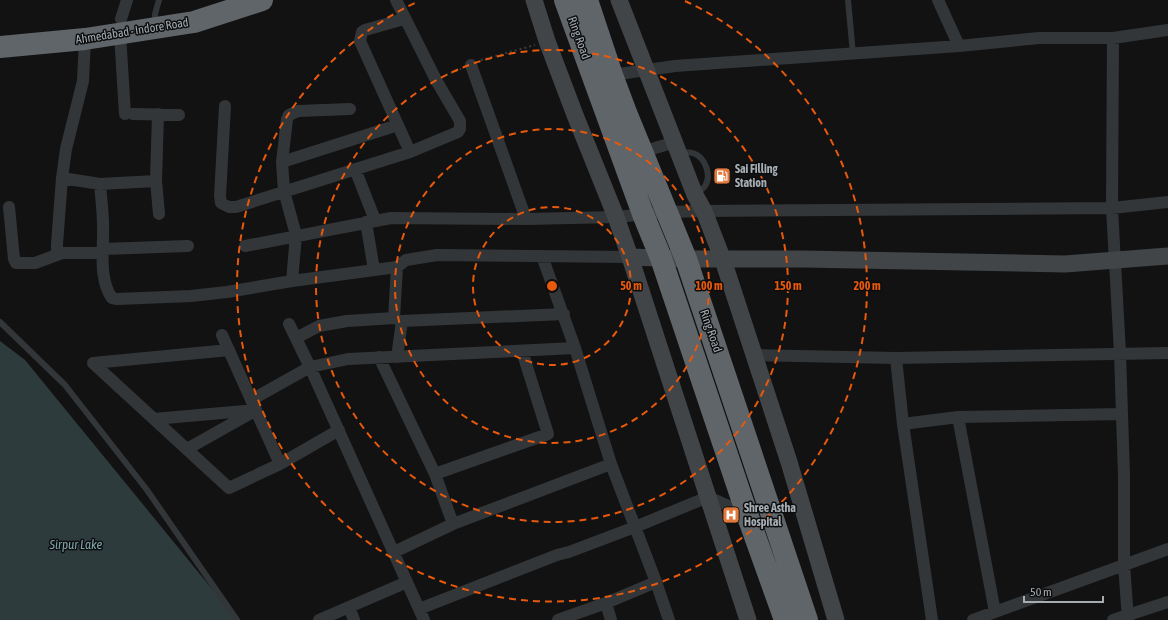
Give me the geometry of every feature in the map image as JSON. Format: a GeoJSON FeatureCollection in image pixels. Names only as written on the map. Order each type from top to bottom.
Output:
{"type":"FeatureCollection","features":[{"type":"Feature","properties":{"kind":"highway","name":"Ring Road"},"geometry":{"type":"LineString","coordinates":[[565,0],[643,214],[661,258],[784,620]]}},
{"type":"Feature","properties":{"kind":"highway","name":"Ring Road"},"geometry":{"type":"LineString","coordinates":[[587,0],[612,74],[686,259],[807,620]]}},
{"type":"Feature","properties":{"kind":"highway","name":"Ahmedabad - Indore Road"},"geometry":{"type":"LineString","coordinates":[[0,33],[235,4]]}},
{"type":"Feature","properties":{"kind":"highway","name":"Ahmedabad - Indore Road"},"geometry":{"type":"LineString","coordinates":[[0,47],[85,39],[123,18]]}},
{"type":"Feature","properties":{"kind":"street"},"geometry":{"type":"LineString","coordinates":[[225,106],[220,189],[221,203],[229,207],[236,207],[410,152],[458,132],[460,129],[460,121],[436,80],[404,19],[396,0]]}},
{"type":"Feature","properties":{"kind":"street"},"geometry":{"type":"LineString","coordinates":[[534,0],[547,41],[575,116],[616,217],[630,256],[748,620]]}},
{"type":"Feature","properties":{"kind":"street"},"geometry":{"type":"LineString","coordinates":[[620,0],[695,195],[704,211],[724,260],[789,462],[836,620]]}},
{"type":"Feature","properties":{"kind":"street"},"geometry":{"type":"LineString","coordinates":[[938,0],[960,46]]}},
{"type":"Feature","properties":{"kind":"street"},"geometry":{"type":"LineString","coordinates":[[123,18],[129,114],[179,115]]}},
{"type":"Feature","properties":{"kind":"street"},"geometry":{"type":"LineString","coordinates":[[404,19],[365,30],[360,36],[360,41],[410,152]]}},
{"type":"Feature","properties":{"kind":"street"},"geometry":{"type":"LineString","coordinates":[[612,74],[675,66],[960,46],[1039,38],[1113,38],[1168,30]]}},
{"type":"Feature","properties":{"kind":"street"},"geometry":{"type":"LineString","coordinates":[[1113,38],[1112,208],[1120,354],[1124,475],[1124,564],[1128,617]]}},
{"type":"Feature","properties":{"kind":"street"},"geometry":{"type":"LineString","coordinates":[[62,253],[57,251],[57,244],[62,178],[66,149],[83,81],[85,39]]}},
{"type":"Feature","properties":{"kind":"street"},"geometry":{"type":"LineString","coordinates":[[471,65],[526,219]]}},
{"type":"Feature","properties":{"kind":"street"},"geometry":{"type":"LineString","coordinates":[[292,281],[296,235],[284,192],[282,162],[287,119],[289,115],[298,111],[350,109]]}},
{"type":"Feature","properties":{"kind":"street"},"geometry":{"type":"LineString","coordinates":[[158,114],[156,181],[159,214]]}},
{"type":"Feature","properties":{"kind":"street"},"geometry":{"type":"LineString","coordinates":[[282,162],[398,125]]}},
{"type":"Feature","properties":{"kind":"street"},"geometry":{"type":"LineString","coordinates":[[642,152],[677,147]]}},
{"type":"Feature","properties":{"kind":"street"},"geometry":{"type":"LineString","coordinates":[[355,169],[370,221],[374,270]]}},
{"type":"Feature","properties":{"kind":"street"},"geometry":{"type":"LineString","coordinates":[[62,178],[100,184],[156,181]]}},
{"type":"Feature","properties":{"kind":"street"},"geometry":{"type":"LineString","coordinates":[[100,184],[103,251],[107,290],[112,298],[117,299],[191,296],[227,292],[292,281],[397,267],[406,260],[437,255],[630,256],[724,260],[803,259],[1065,264],[1168,256]]}},
{"type":"Feature","properties":{"kind":"street"},"geometry":{"type":"LineString","coordinates":[[245,246],[391,218],[526,219],[616,217],[668,212],[704,211],[1112,208],[1168,202]]}},
{"type":"Feature","properties":{"kind":"street"},"geometry":{"type":"LineString","coordinates":[[9,207],[14,259],[16,263],[35,263],[62,253],[188,246]]}},
{"type":"Feature","properties":{"kind":"street"},"geometry":{"type":"LineString","coordinates":[[542,256],[564,314],[611,464],[669,620]]}},
{"type":"Feature","properties":{"kind":"street"},"geometry":{"type":"LineString","coordinates":[[397,267],[397,357]]}},
{"type":"Feature","properties":{"kind":"street"},"geometry":{"type":"LineString","coordinates":[[296,338],[318,326],[346,321],[564,314]]}},
{"type":"Feature","properties":{"kind":"street"},"geometry":{"type":"LineString","coordinates":[[289,324],[339,430],[424,620]]}},
{"type":"Feature","properties":{"kind":"street"},"geometry":{"type":"LineString","coordinates":[[222,335],[280,464]]}},
{"type":"Feature","properties":{"kind":"street"},"geometry":{"type":"LineString","coordinates":[[186,448],[310,367],[348,359],[575,348]]}},
{"type":"Feature","properties":{"kind":"street"},"geometry":{"type":"LineString","coordinates":[[229,350],[93,363],[229,488],[280,464],[339,430]]}},
{"type":"Feature","properties":{"kind":"street"},"geometry":{"type":"LineString","coordinates":[[435,474],[548,434],[522,350]]}},
{"type":"Feature","properties":{"kind":"street"},"geometry":{"type":"LineString","coordinates":[[754,355],[896,358],[1168,352]]}},
{"type":"Feature","properties":{"kind":"street"},"geometry":{"type":"LineString","coordinates":[[379,357],[435,474],[453,524]]}},
{"type":"Feature","properties":{"kind":"street"},"geometry":{"type":"LineString","coordinates":[[896,358],[903,424],[932,620]]}},
{"type":"Feature","properties":{"kind":"street"},"geometry":{"type":"LineString","coordinates":[[154,419],[253,405]]}},
{"type":"Feature","properties":{"kind":"street"},"geometry":{"type":"LineString","coordinates":[[903,424],[958,417],[1122,414]]}},
{"type":"Feature","properties":{"kind":"street"},"geometry":{"type":"LineString","coordinates":[[958,417],[995,612]]}},
{"type":"Feature","properties":{"kind":"street"},"geometry":{"type":"LineString","coordinates":[[394,552],[453,524],[611,464]]}},
{"type":"Feature","properties":{"kind":"street"},"geometry":{"type":"LineString","coordinates":[[419,609],[557,554],[569,552],[635,527],[708,497],[747,514]]}},
{"type":"Feature","properties":{"kind":"street"},"geometry":{"type":"LineString","coordinates":[[973,620],[1168,549]]}},
{"type":"Feature","properties":{"kind":"street"},"geometry":{"type":"LineString","coordinates":[[319,620],[407,582]]}},
{"type":"Feature","properties":{"kind":"street"},"geometry":{"type":"LineString","coordinates":[[558,620],[606,603],[656,582]]}},
{"type":"Feature","properties":{"kind":"street"},"geometry":{"type":"LineString","coordinates":[[1113,620],[1128,617],[1168,602]]}},
{"type":"Feature","properties":{"kind":"street"},"geometry":{"type":"LineString","coordinates":[[606,603],[611,620]]}},
{"type":"Feature","properties":{"kind":"street"},"geometry":{"type":"LineString","coordinates":[[349,607],[354,620]]}},
{"type":"Feature","properties":{"kind":"lane"},"geometry":{"type":"LineString","coordinates":[[848,0],[853,54]]}},
{"type":"Feature","properties":{"kind":"lane"},"geometry":{"type":"LineString","coordinates":[[0,322],[65,384],[147,490],[237,620]]}},
{"type":"Feature","properties":{"kind":"path"},"geometry":{"type":"LineString","coordinates":[[436,80],[482,60],[547,41]]}},
{"type":"Feature","properties":{"kind":"water","name":"Sirpur Lake"},"geometry":{"type":"Polygon","coordinates":[[[0,341],[25,360],[230,611],[235,620],[0,620],[0,341]]]}},
{"type":"Feature","properties":{"kind":"place","name":"Sai Filling Station"},"geometry":{"type":"Point","coordinates":[722,176]}},
{"type":"Feature","properties":{"kind":"place","name":"Shree Astha Hospital"},"geometry":{"type":"Point","coordinates":[731,515]}}]}
